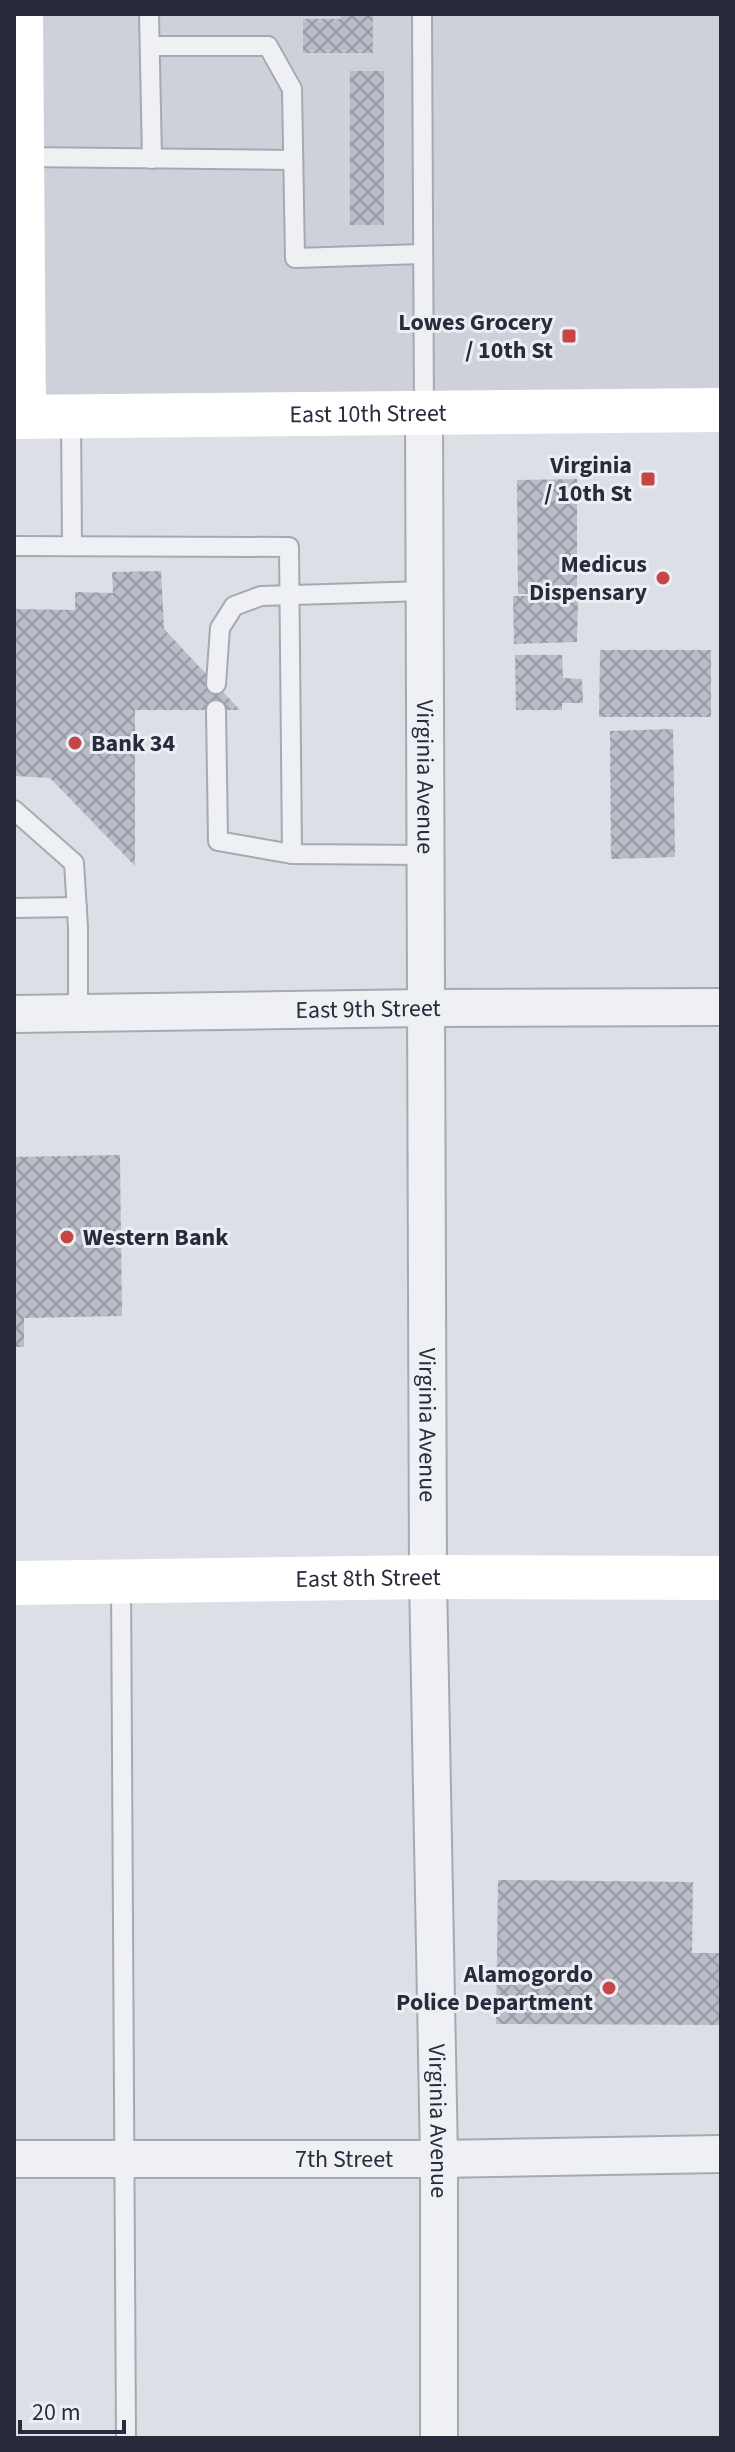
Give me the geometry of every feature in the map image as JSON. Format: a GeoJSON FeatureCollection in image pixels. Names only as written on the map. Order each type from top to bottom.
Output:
{"type":"FeatureCollection","features":[{"type":"Feature","properties":{"kind":"street"},"geometry":{"type":"LineString","coordinates":[[19,417],[21,14]]}},
{"type":"Feature","properties":{"kind":"street","name":"East 10th Street"},"geometry":{"type":"LineString","coordinates":[[19,417],[721,410]]}},
{"type":"Feature","properties":{"kind":"street","name":"Virginia Avenue"},"geometry":{"type":"LineString","coordinates":[[424,413],[428,1577],[439,2159],[439,2438]]}},
{"type":"Feature","properties":{"kind":"street","name":"East 9th Street"},"geometry":{"type":"LineString","coordinates":[[14,1014],[721,1007]]}},
{"type":"Feature","properties":{"kind":"street","name":"East 8th Street"},"geometry":{"type":"LineString","coordinates":[[14,1583],[428,1577],[721,1578]]}},
{"type":"Feature","properties":{"kind":"street","name":"7th Street"},"geometry":{"type":"LineString","coordinates":[[14,2159],[439,2159],[721,2154]]}},
{"type":"Feature","properties":{"kind":"lane"},"geometry":{"type":"LineString","coordinates":[[149,14],[152,159]]}},
{"type":"Feature","properties":{"kind":"lane"},"geometry":{"type":"LineString","coordinates":[[422,14],[424,413]]}},
{"type":"Feature","properties":{"kind":"lane"},"geometry":{"type":"LineString","coordinates":[[150,46],[268,46],[292,89],[295,258],[422,254]]}},
{"type":"Feature","properties":{"kind":"lane"},"geometry":{"type":"LineString","coordinates":[[22,157],[293,160]]}},
{"type":"Feature","properties":{"kind":"lane"},"geometry":{"type":"LineString","coordinates":[[71,416],[72,546]]}},
{"type":"Feature","properties":{"kind":"lane"},"geometry":{"type":"LineString","coordinates":[[14,546],[289,547],[292,854]]}},
{"type":"Feature","properties":{"kind":"lane"},"geometry":{"type":"LineString","coordinates":[[216,684],[220,628],[234,606],[261,596],[425,591]]}},
{"type":"Feature","properties":{"kind":"lane"},"geometry":{"type":"LineString","coordinates":[[216,710],[218,841],[292,854],[426,855]]}},
{"type":"Feature","properties":{"kind":"lane"},"geometry":{"type":"LineString","coordinates":[[14,810],[74,863],[78,1013]]}},
{"type":"Feature","properties":{"kind":"lane"},"geometry":{"type":"LineString","coordinates":[[14,908],[77,907]]}},
{"type":"Feature","properties":{"kind":"lane"},"geometry":{"type":"LineString","coordinates":[[121,1581],[126,2438]]}},
{"type":"Feature","properties":{"kind":"shaded area"},"geometry":{"type":"Polygon","coordinates":[[[29,14],[721,14],[721,397],[32,402],[29,14]]]}},
{"type":"Feature","properties":{"kind":"building"},"geometry":{"type":"Polygon","coordinates":[[[341,14],[373,14],[373,53],[303,53],[303,19],[341,19],[341,14]]]}},
{"type":"Feature","properties":{"kind":"building"},"geometry":{"type":"Polygon","coordinates":[[[350,71],[384,71],[384,225],[350,225],[350,71]]]}},
{"type":"Feature","properties":{"kind":"building"},"geometry":{"type":"Polygon","coordinates":[[[577,479],[577,594],[518,594],[517,480],[577,479]]]}},
{"type":"Feature","properties":{"kind":"building","name":"Bank 34"},"geometry":{"type":"Polygon","coordinates":[[[161,571],[164,629],[240,710],[135,710],[135,866],[50,778],[14,776],[14,609],[75,610],[75,592],[113,593],[112,572],[161,571]]]}},
{"type":"Feature","properties":{"kind":"building"},"geometry":{"type":"Polygon","coordinates":[[[513,596],[578,596],[577,642],[514,644],[513,596]]]}},
{"type":"Feature","properties":{"kind":"building"},"geometry":{"type":"Polygon","coordinates":[[[600,650],[711,650],[711,717],[599,717],[600,650]]]}},
{"type":"Feature","properties":{"kind":"building"},"geometry":{"type":"Polygon","coordinates":[[[515,655],[562,655],[563,678],[582,679],[583,703],[562,703],[562,710],[516,710],[515,655]]]}},
{"type":"Feature","properties":{"kind":"building"},"geometry":{"type":"Polygon","coordinates":[[[673,729],[675,857],[611,859],[610,731],[673,729]]]}},
{"type":"Feature","properties":{"kind":"building","name":"Western Bank"},"geometry":{"type":"Polygon","coordinates":[[[120,1155],[122,1316],[24,1318],[24,1347],[14,1347],[14,1157],[120,1155]]]}},
{"type":"Feature","properties":{"kind":"building","name":"Alamogordo Police Department"},"geometry":{"type":"Polygon","coordinates":[[[498,1880],[693,1882],[692,1953],[721,1953],[721,2025],[496,2024],[498,1880]]]}},
{"type":"Feature","properties":{"kind":"place","name":"Lowes Grocery / 10th St"},"geometry":{"type":"Point","coordinates":[569,336]}},
{"type":"Feature","properties":{"kind":"place","name":"Virginia / 10th St"},"geometry":{"type":"Point","coordinates":[648,479]}},
{"type":"Feature","properties":{"kind":"place","name":"Medicus Dispensary"},"geometry":{"type":"Point","coordinates":[663,578]}},
{"type":"Feature","properties":{"kind":"place","name":"Bank 34"},"geometry":{"type":"Point","coordinates":[75,743]}},
{"type":"Feature","properties":{"kind":"place","name":"Western Bank"},"geometry":{"type":"Point","coordinates":[67,1237]}},
{"type":"Feature","properties":{"kind":"place","name":"Alamogordo Police Department"},"geometry":{"type":"Point","coordinates":[609,1988]}}]}
